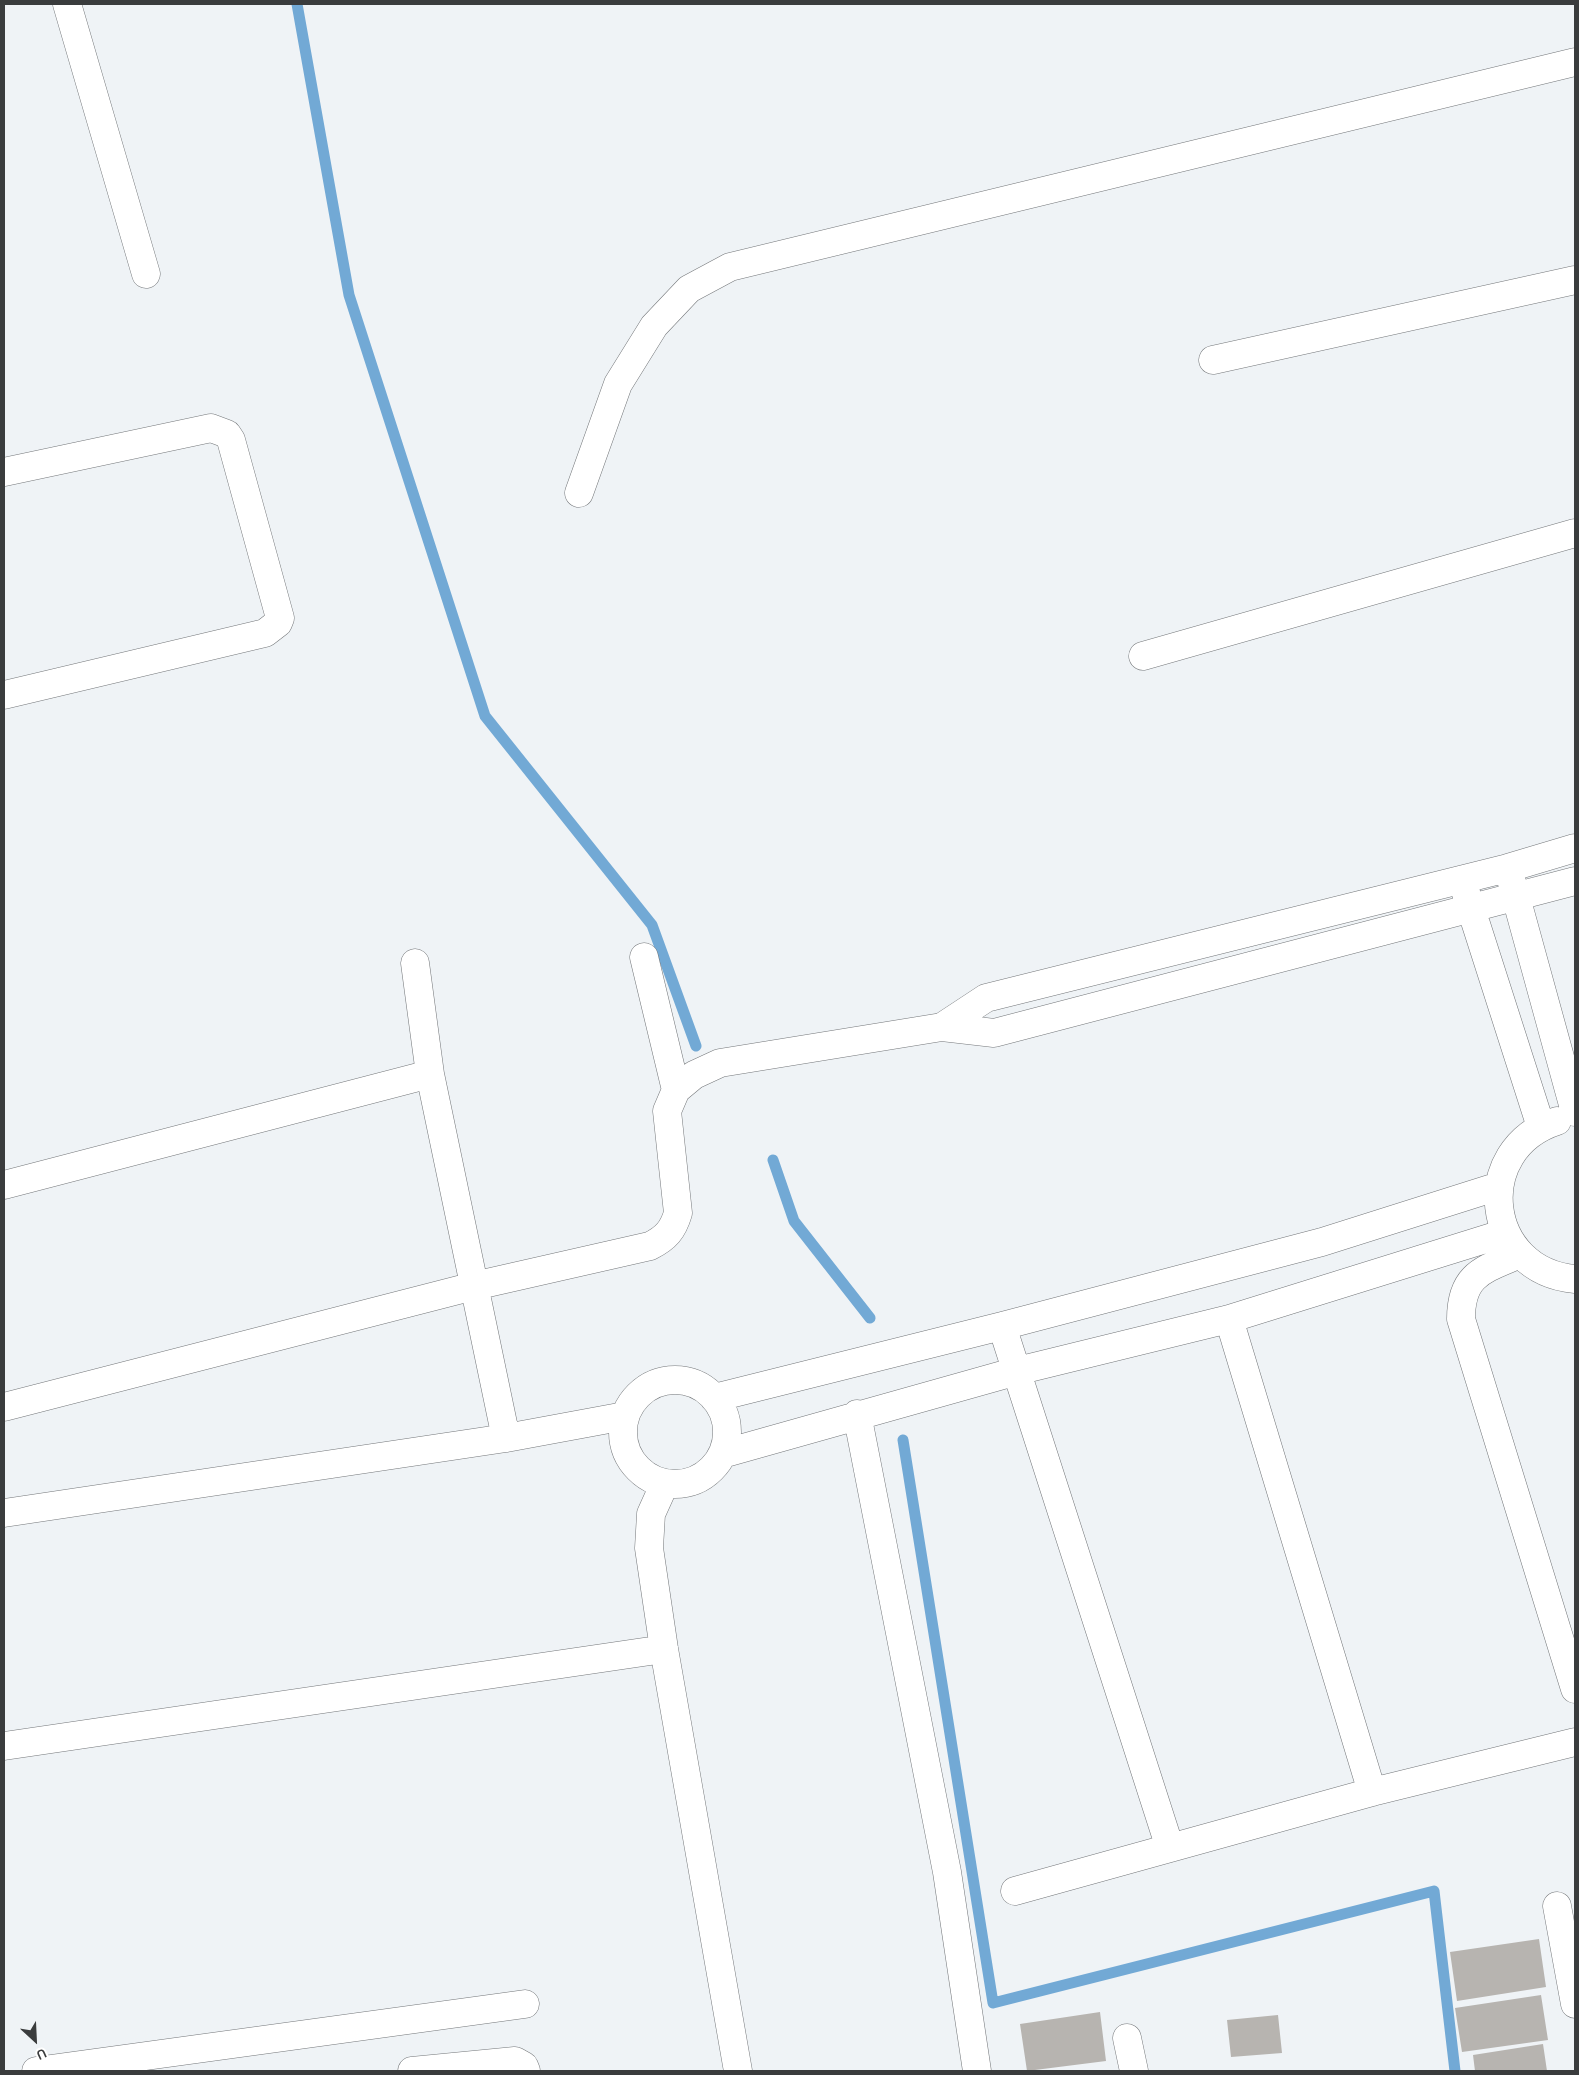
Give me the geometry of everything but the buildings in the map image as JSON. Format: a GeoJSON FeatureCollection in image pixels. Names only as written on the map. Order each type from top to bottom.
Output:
{"type":"FeatureCollection","features":[{"type":"Feature","properties":{"kind":"street"},"geometry":{"type":"LineString","coordinates":[[68,4],[146,274]]}},
{"type":"Feature","properties":{"kind":"street"},"geometry":{"type":"LineString","coordinates":[[579,493],[618,384],[654,326],[689,290],[730,267],[1575,62]]}},
{"type":"Feature","properties":{"kind":"street"},"geometry":{"type":"LineString","coordinates":[[1213,360],[1575,280]]}},
{"type":"Feature","properties":{"kind":"street"},"geometry":{"type":"LineString","coordinates":[[4,471],[212,428],[222,431],[231,440],[280,618],[278,623],[265,633],[4,695]]}},
{"type":"Feature","properties":{"kind":"street"},"geometry":{"type":"LineString","coordinates":[[1143,656],[1575,533]]}},
{"type":"Feature","properties":{"kind":"street"},"geometry":{"type":"LineString","coordinates":[[942,1027],[986,998],[1462,880],[1575,848]]}},
{"type":"Feature","properties":{"kind":"street"},"geometry":{"type":"LineString","coordinates":[[1508,868],[1575,1112]]}},
{"type":"Feature","properties":{"kind":"street"},"geometry":{"type":"LineString","coordinates":[[1462,880],[1541,1127]]}},
{"type":"Feature","properties":{"kind":"street"},"geometry":{"type":"LineString","coordinates":[[4,1407],[474,1286],[650,1246],[663,1240],[673,1228],[678,1213],[667,1111],[676,1090],[694,1075],[720,1063],[942,1027],[994,1033],[1471,910],[1575,881]]}},
{"type":"Feature","properties":{"kind":"street"},"geometry":{"type":"LineString","coordinates":[[644,957],[676,1090]]}},
{"type":"Feature","properties":{"kind":"street"},"geometry":{"type":"LineString","coordinates":[[415,963],[430,1074],[506,1438]]}},
{"type":"Feature","properties":{"kind":"street"},"geometry":{"type":"LineString","coordinates":[[4,1185],[430,1074]]}},
{"type":"Feature","properties":{"kind":"street"},"geometry":{"type":"LineString","coordinates":[[1575,1116],[1541,1127],[1528,1135],[1509,1158],[1499,1186],[1498,1210],[1513,1244],[1540,1270],[1564,1278],[1575,1279]]}},
{"type":"Feature","properties":{"kind":"street"},"geometry":{"type":"LineString","coordinates":[[714,1398],[1002,1326],[1322,1242],[1499,1186]]}},
{"type":"Feature","properties":{"kind":"street"},"geometry":{"type":"LineString","coordinates":[[722,1454],[857,1414],[1017,1371],[1229,1319],[1513,1244]]}},
{"type":"Feature","properties":{"kind":"street"},"geometry":{"type":"LineString","coordinates":[[1513,1244],[1470,1281],[1461,1300],[1461,1319],[1575,1689]]}},
{"type":"Feature","properties":{"kind":"street"},"geometry":{"type":"LineString","coordinates":[[1229,1319],[1372,1792]]}},
{"type":"Feature","properties":{"kind":"street"},"geometry":{"type":"LineString","coordinates":[[1002,1326],[1170,1848]]}},
{"type":"Feature","properties":{"kind":"street"},"geometry":{"type":"LineString","coordinates":[[678,1379],[694,1383],[714,1398],[727,1420],[727,1438],[722,1454],[712,1468],[698,1478],[682,1483],[665,1483],[649,1476],[636,1466],[628,1454],[624,1442],[625,1416],[633,1402],[645,1389],[661,1382],[678,1379]]}},
{"type":"Feature","properties":{"kind":"street"},"geometry":{"type":"LineString","coordinates":[[857,1414],[947,1872],[976,2071]]}},
{"type":"Feature","properties":{"kind":"street"},"geometry":{"type":"LineString","coordinates":[[4,1512],[506,1438],[625,1416]]}},
{"type":"Feature","properties":{"kind":"street"},"geometry":{"type":"LineString","coordinates":[[665,1483],[651,1514],[649,1548],[664,1649],[738,2071]]}},
{"type":"Feature","properties":{"kind":"street"},"geometry":{"type":"LineString","coordinates":[[4,1746],[664,1649]]}},
{"type":"Feature","properties":{"kind":"street"},"geometry":{"type":"LineString","coordinates":[[1015,1891],[1372,1792],[1575,1742]]}},
{"type":"Feature","properties":{"kind":"street"},"geometry":{"type":"LineString","coordinates":[[1557,1906],[1574,1989]]}},
{"type":"Feature","properties":{"kind":"street"},"geometry":{"type":"LineString","coordinates":[[36,2071],[525,2004]]}},
{"type":"Feature","properties":{"kind":"street"},"geometry":{"type":"LineString","coordinates":[[1127,2038],[1134,2071]]}},
{"type":"Feature","properties":{"kind":"street"},"geometry":{"type":"LineString","coordinates":[[412,2071],[515,2061],[524,2066],[526,2071]]}},
{"type":"Feature","properties":{"kind":"waterway"},"geometry":{"type":"LineString","coordinates":[[297,4],[349,295],[485,716],[652,925],[696,1046]]}},
{"type":"Feature","properties":{"kind":"waterway"},"geometry":{"type":"LineString","coordinates":[[773,1160],[794,1221],[870,1318]]}},
{"type":"Feature","properties":{"kind":"waterway"},"geometry":{"type":"LineString","coordinates":[[903,1440],[993,2003],[1434,1891],[1455,2071]]}}]}
